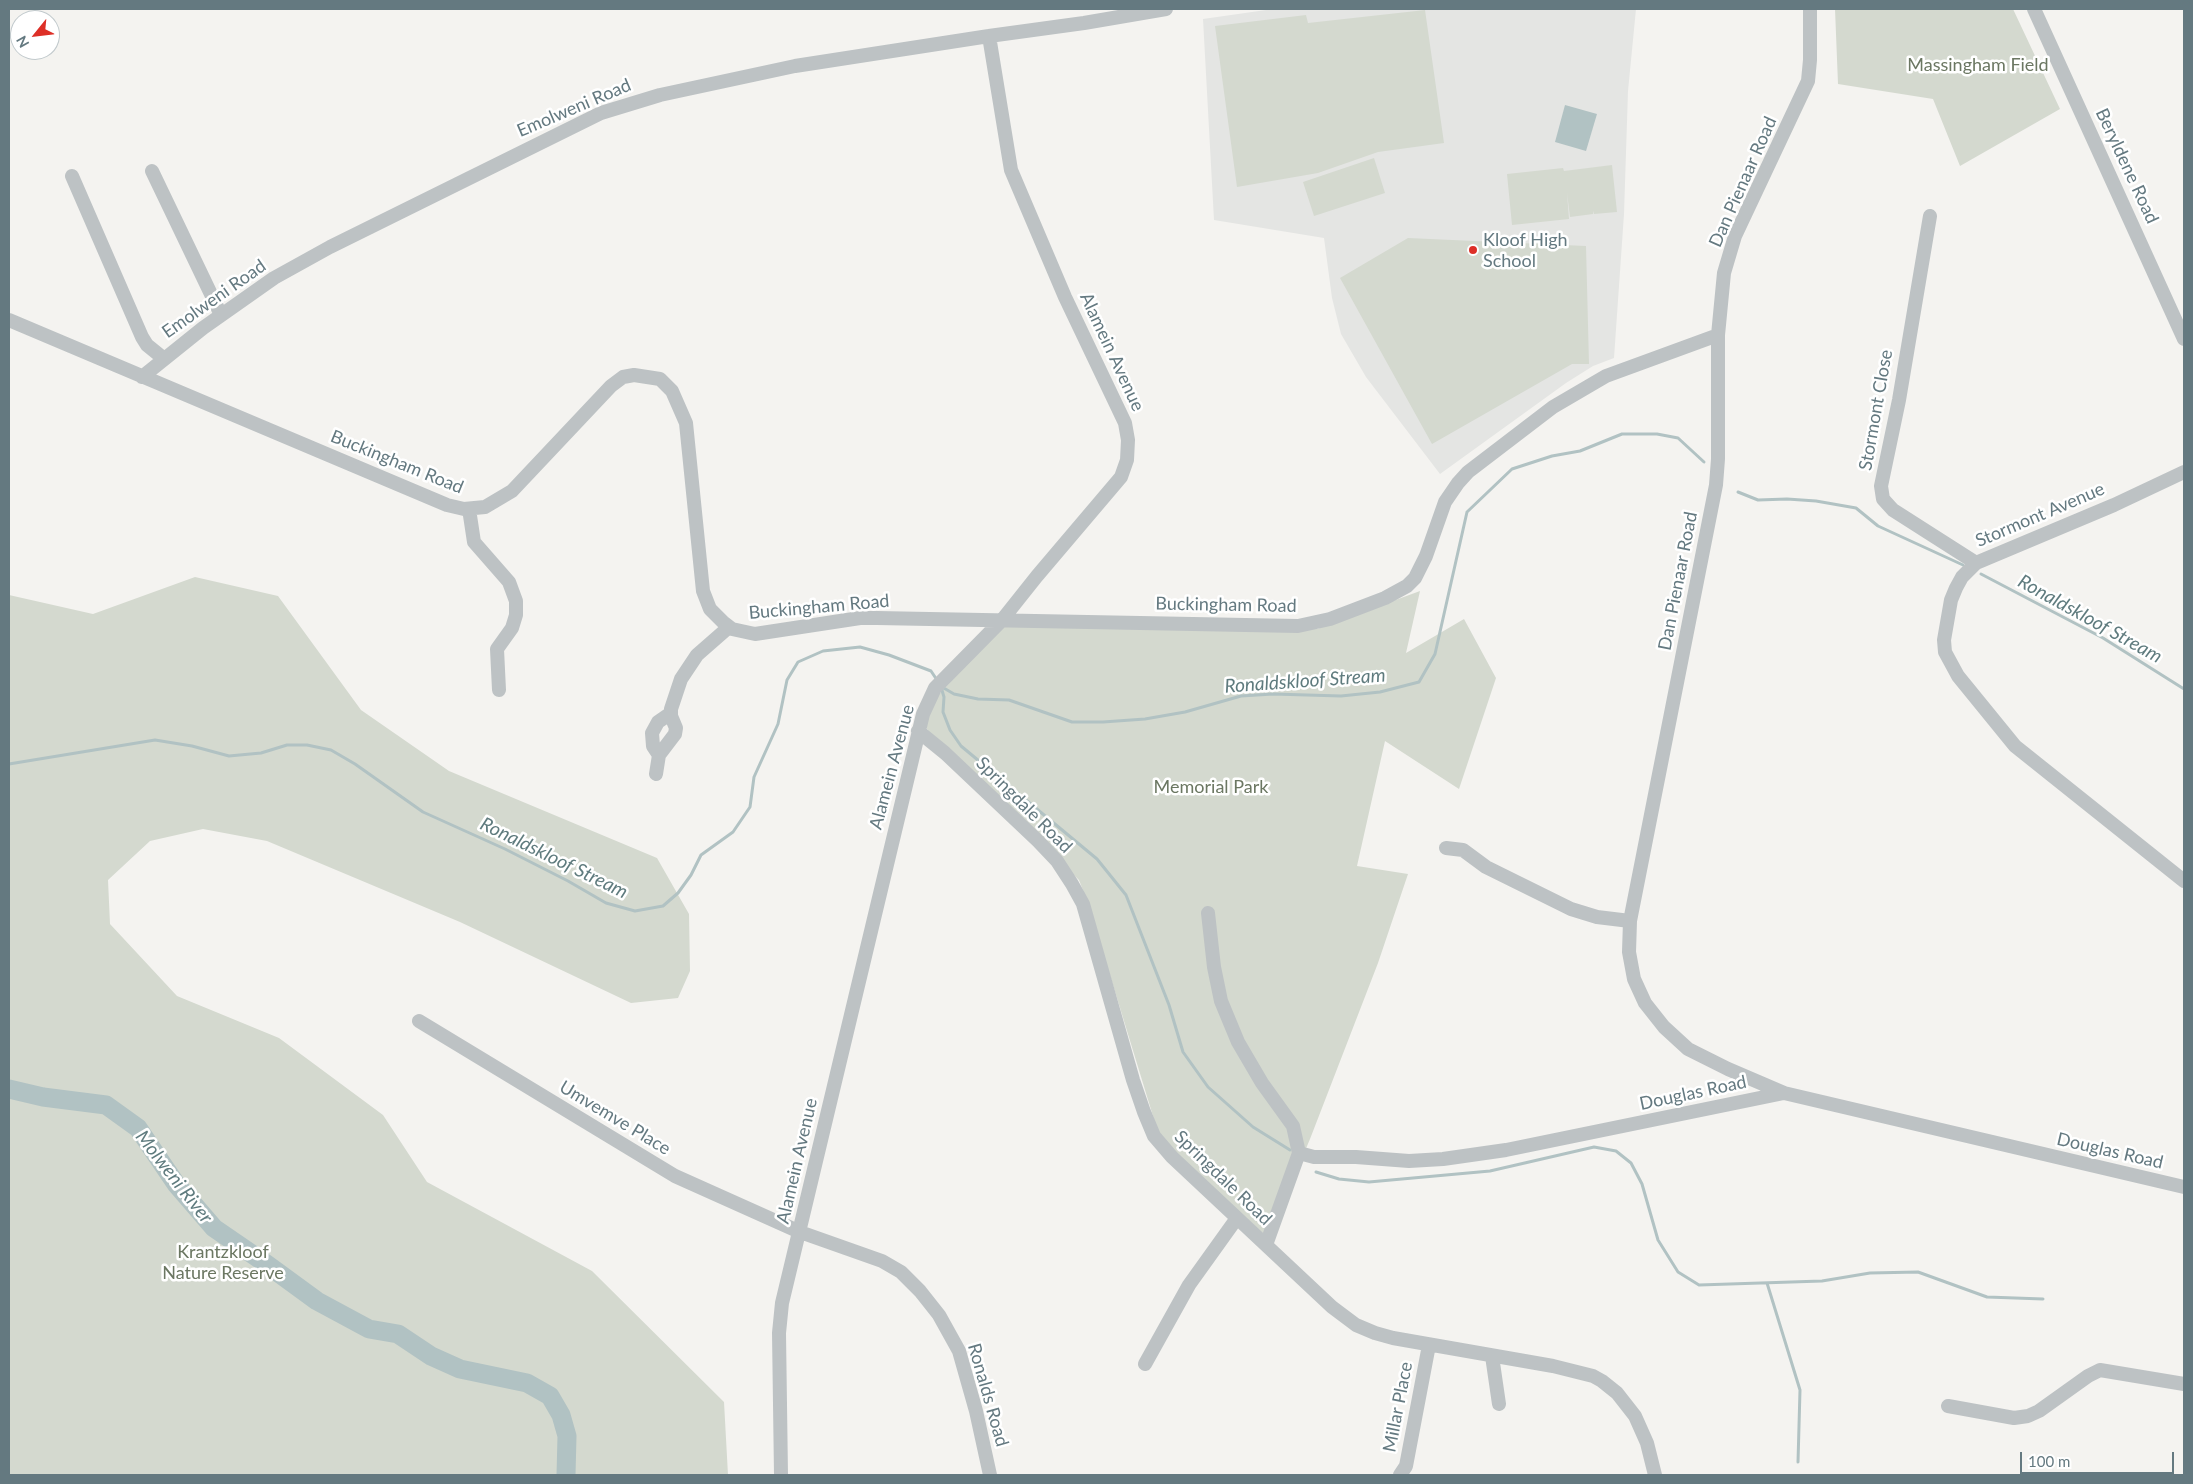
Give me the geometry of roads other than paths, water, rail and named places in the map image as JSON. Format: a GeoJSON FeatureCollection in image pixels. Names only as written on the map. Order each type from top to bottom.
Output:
{"type":"FeatureCollection","features":[{"type":"Feature","properties":{"kind":"street","name":"Emolweni Road"},"geometry":{"type":"LineString","coordinates":[[142,376],[163,358],[274,278],[330,247],[601,113],[660,95],[786,68],[1166,9]]}},
{"type":"Feature","properties":{"kind":"street","name":"Dan Pienaar Road"},"geometry":{"type":"LineString","coordinates":[[1784,1092],[1728,1069],[1688,1049],[1664,1027],[1645,1003],[1634,979],[1629,952],[1630,922],[1716,485],[1718,459],[1718,335],[1724,273],[1728,255],[1808,81],[1810,9]]}},
{"type":"Feature","properties":{"kind":"street","name":"Beryldene Road"},"geometry":{"type":"LineString","coordinates":[[2034,9],[2184,338]]}},
{"type":"Feature","properties":{"kind":"street","name":"Alamein Avenue"},"geometry":{"type":"LineString","coordinates":[[781,1475],[779,1332],[782,1303],[926,704],[939,684],[1002,620],[1121,476],[1127,460],[1128,440],[1125,423],[1065,297],[1011,170],[989,36]]}},
{"type":"Feature","properties":{"kind":"street"},"geometry":{"type":"LineString","coordinates":[[152,171],[221,315]]}},
{"type":"Feature","properties":{"kind":"street"},"geometry":{"type":"LineString","coordinates":[[72,176],[142,337],[147,345],[163,358]]}},
{"type":"Feature","properties":{"kind":"street","name":"Stormont Close"},"geometry":{"type":"LineString","coordinates":[[1930,216],[1899,400],[1881,486],[1883,499],[1893,510],[1976,563]]}},
{"type":"Feature","properties":{"kind":"street","name":"Buckingham Road"},"geometry":{"type":"LineString","coordinates":[[9,320],[447,505],[469,509],[484,507],[512,490],[611,386],[623,377],[634,375],[660,379],[672,391],[686,423],[703,591],[710,609],[729,627],[742,633],[755,634],[868,618],[1298,626],[1330,619],[1385,598],[1407,586],[1421,570],[1445,502],[1458,482],[1468,472],[1553,407],[1595,381],[1718,335]]}},
{"type":"Feature","properties":{"kind":"street","name":"Stormont Avenue"},"geometry":{"type":"LineString","coordinates":[[2184,472],[2114,505],[1976,563],[1962,577],[1956,588],[1946,623],[1944,640],[1945,652],[1958,676],[2015,746],[2184,881]]}},
{"type":"Feature","properties":{"kind":"street"},"geometry":{"type":"LineString","coordinates":[[469,509],[474,542],[509,582],[516,601],[516,615],[512,628],[497,649],[499,690]]}},
{"type":"Feature","properties":{"kind":"street"},"geometry":{"type":"LineString","coordinates":[[656,774],[659,755],[675,734],[676,728],[671,713],[673,698],[690,664],[697,655],[729,627]]}},
{"type":"Feature","properties":{"kind":"street"},"geometry":{"type":"LineString","coordinates":[[659,755],[653,746],[652,733],[658,722],[671,713]]}},
{"type":"Feature","properties":{"kind":"street","name":"Springdale Road"},"geometry":{"type":"LineString","coordinates":[[918,731],[945,753],[1038,841],[1057,861],[1072,884],[1083,904],[1134,1080],[1154,1136],[1172,1157],[1332,1307],[1356,1326],[1374,1334],[1428,1345],[1573,1370],[1593,1376],[1610,1387],[1635,1416],[1647,1443],[1655,1475]]}},
{"type":"Feature","properties":{"kind":"street"},"geometry":{"type":"LineString","coordinates":[[1446,848],[1464,850],[1486,867],[1571,909],[1597,918],[1630,922]]}},
{"type":"Feature","properties":{"kind":"street"},"geometry":{"type":"LineString","coordinates":[[1208,913],[1214,967],[1221,1001],[1238,1042],[1293,1126],[1299,1153],[1266,1245]]}},
{"type":"Feature","properties":{"kind":"street","name":"Umvemve Place"},"geometry":{"type":"LineString","coordinates":[[418,1021],[674,1176],[800,1232]]}},
{"type":"Feature","properties":{"kind":"street","name":"Douglas Road"},"geometry":{"type":"LineString","coordinates":[[1299,1153],[1314,1157],[1356,1157],[1409,1161],[1443,1159],[1506,1150],[1784,1092],[2184,1187]]}},
{"type":"Feature","properties":{"kind":"street"},"geometry":{"type":"LineString","coordinates":[[1145,1364],[1189,1285],[1237,1218]]}},
{"type":"Feature","properties":{"kind":"street","name":"Ronalds Road"},"geometry":{"type":"LineString","coordinates":[[800,1232],[882,1261],[901,1272],[920,1290],[939,1316],[959,1351],[976,1411],[990,1475]]}},
{"type":"Feature","properties":{"kind":"street","name":"Millar Place"},"geometry":{"type":"LineString","coordinates":[[1400,1475],[1406,1466],[1428,1345]]}},
{"type":"Feature","properties":{"kind":"street"},"geometry":{"type":"LineString","coordinates":[[1492,1356],[1499,1404]]}},
{"type":"Feature","properties":{"kind":"street"},"geometry":{"type":"LineString","coordinates":[[1948,1406],[2014,1418],[2028,1416],[2039,1411],[2088,1376],[2100,1370],[2184,1384]]}},
{"type":"Feature","properties":{"kind":"waterway","name":"Ronaldskloof Stream"},"geometry":{"type":"LineString","coordinates":[[942,687],[954,694],[978,699],[1009,700],[1072,722],[1103,722],[1145,719],[1185,712],[1241,696],[1273,694],[1341,696],[1380,692],[1419,682],[1435,654],[1467,512],[1512,469],[1552,456],[1580,451],[1622,434],[1657,434],[1678,438],[1704,462]]}},
{"type":"Feature","properties":{"kind":"waterway","name":"Ronaldskloof Stream"},"geometry":{"type":"LineString","coordinates":[[1738,492],[1758,500],[1816,501],[1856,508],[1878,526],[1963,565]]}},
{"type":"Feature","properties":{"kind":"waterway","name":"Ronaldskloof Stream"},"geometry":{"type":"LineString","coordinates":[[1981,574],[2103,638],[2184,689]]}},
{"type":"Feature","properties":{"kind":"waterway","name":"Ronaldskloof Stream"},"geometry":{"type":"LineString","coordinates":[[9,764],[155,740],[192,746],[229,756],[261,753],[287,745],[307,745],[331,750],[355,764],[423,812],[505,849],[606,903],[635,911],[663,906],[678,893],[691,875],[701,855],[733,832],[750,807],[754,777],[778,724],[787,680],[798,662],[823,651],[860,647],[889,655],[931,671],[937,680]]}},
{"type":"Feature","properties":{"kind":"waterway"},"geometry":{"type":"LineString","coordinates":[[941,687],[944,697],[943,712],[950,730],[961,746],[1097,859],[1126,895],[1169,1005],[1183,1052],[1208,1087],[1253,1127],[1290,1150]]}},
{"type":"Feature","properties":{"kind":"waterway","name":"Molweni River"},"geometry":{"type":"LineString","coordinates":[[9,1089],[43,1097],[106,1105],[138,1128],[176,1184],[214,1228],[317,1301],[369,1329],[398,1334],[431,1356],[460,1369],[527,1383],[550,1396],[561,1415],[567,1436],[566,1475]]}},
{"type":"Feature","properties":{"kind":"waterway"},"geometry":{"type":"LineString","coordinates":[[1316,1172],[1339,1179],[1369,1182],[1490,1171],[1594,1147],[1616,1151],[1631,1163],[1642,1184],[1658,1240],[1678,1272],[1699,1285],[1822,1281],[1870,1273],[1918,1272],[1987,1297],[2043,1299]]}},
{"type":"Feature","properties":{"kind":"waterway"},"geometry":{"type":"LineString","coordinates":[[1767,1283],[1800,1390],[1798,1462]]}},
{"type":"Feature","properties":{"kind":"place","name":"Kloof High School"},"geometry":{"type":"Point","coordinates":[1473,250]}},
{"type":"Feature","properties":{"kind":"park label","name":"Massingham Field"},"geometry":{"type":"Point","coordinates":[1978,65]}},
{"type":"Feature","properties":{"kind":"park label","name":"Memorial Park"},"geometry":{"type":"Point","coordinates":[1211,787]}},
{"type":"Feature","properties":{"kind":"park label","name":"Krantzkloof Nature Reserve"},"geometry":{"type":"Point","coordinates":[223,1262]}}]}
